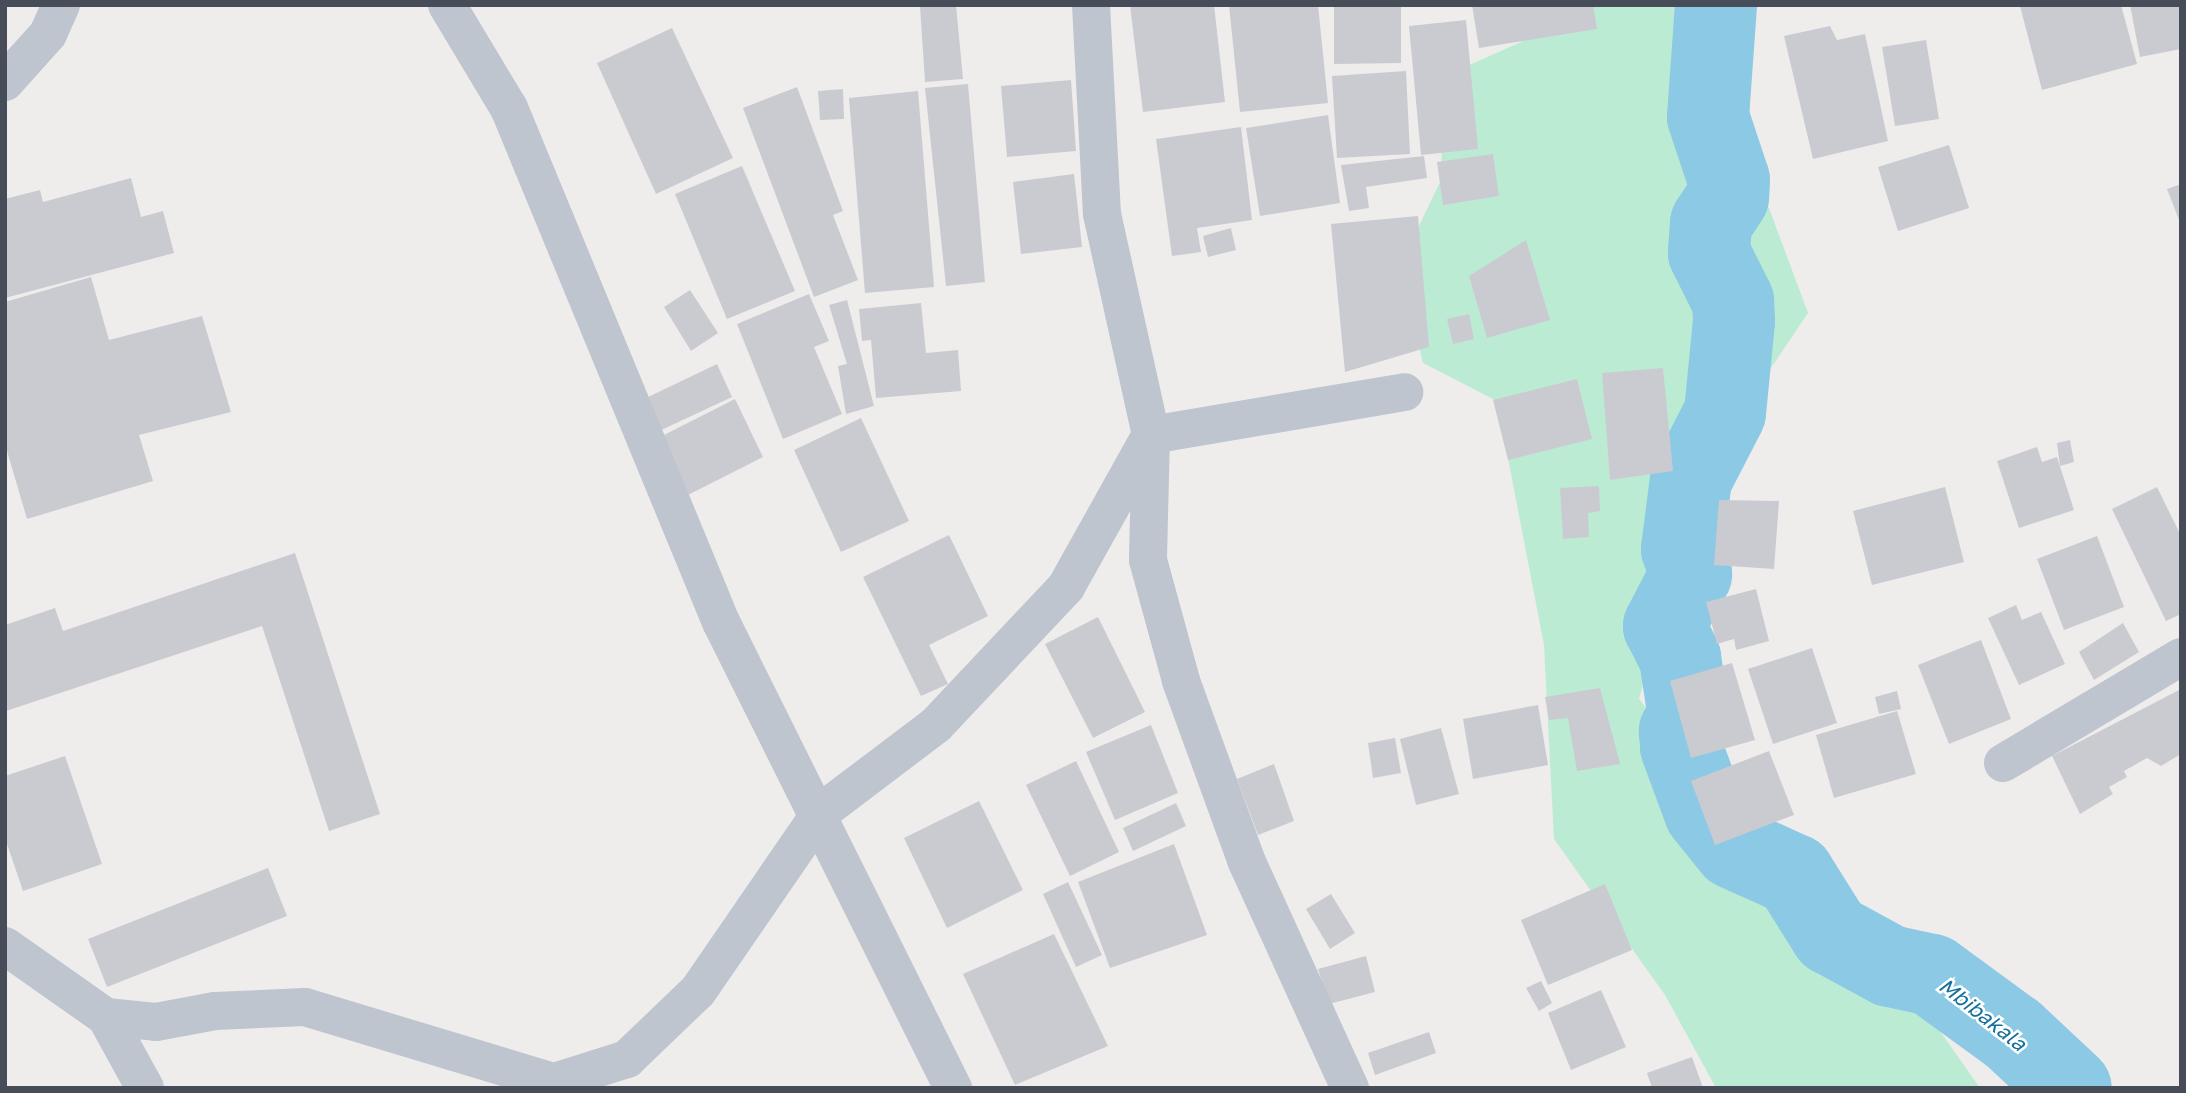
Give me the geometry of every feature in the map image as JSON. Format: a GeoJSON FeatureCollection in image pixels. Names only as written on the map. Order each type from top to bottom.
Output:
{"type":"FeatureCollection","features":[{"type":"Feature","properties":{"kind":"street"},"geometry":{"type":"LineString","coordinates":[[5,82],[48,34],[61,5]]}},
{"type":"Feature","properties":{"kind":"street"},"geometry":{"type":"LineString","coordinates":[[447,5],[509,107],[721,622],[821,811],[953,1088]]}},
{"type":"Feature","properties":{"kind":"street"},"geometry":{"type":"LineString","coordinates":[[1091,5],[1102,214],[1151,435],[1147,560],[1181,681],[1246,860],[1350,1088]]}},
{"type":"Feature","properties":{"kind":"street"},"geometry":{"type":"LineString","coordinates":[[1151,435],[1404,392]]}},
{"type":"Feature","properties":{"kind":"street"},"geometry":{"type":"LineString","coordinates":[[106,1017],[156,1023],[215,1011],[305,1007],[558,1085],[627,1059],[698,991],[821,811],[936,725],[1066,586],[1151,435]]}},
{"type":"Feature","properties":{"kind":"street"},"geometry":{"type":"LineString","coordinates":[[2003,762],[2181,657]]}},
{"type":"Feature","properties":{"kind":"street"},"geometry":{"type":"LineString","coordinates":[[5,946],[106,1017],[145,1088]]}},
{"type":"Feature","properties":{"kind":"green space","name":"Mbibakala"},"geometry":{"type":"Polygon","coordinates":[[[1547,5],[1741,5],[1731,106],[1808,313],[1702,470],[1639,699],[1762,852],[1911,990],[1980,1088],[1716,1088],[1665,995],[1554,839],[1544,645],[1497,401],[1423,363],[1400,266],[1440,182],[1447,75],[1530,38],[1547,5]]]}},
{"type":"Feature","properties":{"kind":"building"},"geometry":{"type":"Polygon","coordinates":[[[956,5],[963,79],[925,82],[920,6],[956,5]]]}},
{"type":"Feature","properties":{"kind":"building"},"geometry":{"type":"Polygon","coordinates":[[[1130,5],[1214,5],[1225,102],[1143,112],[1130,5]]]}},
{"type":"Feature","properties":{"kind":"building"},"geometry":{"type":"Polygon","coordinates":[[[1229,5],[1318,5],[1328,103],[1240,112],[1229,5]]]}},
{"type":"Feature","properties":{"kind":"building"},"geometry":{"type":"Polygon","coordinates":[[[1334,5],[1401,5],[1401,63],[1334,64],[1334,5]]]}},
{"type":"Feature","properties":{"kind":"building"},"geometry":{"type":"Polygon","coordinates":[[[1472,5],[1593,5],[1597,29],[1479,48],[1472,5]]]}},
{"type":"Feature","properties":{"kind":"building"},"geometry":{"type":"Polygon","coordinates":[[[2121,5],[2137,64],[2042,90],[2020,6],[2121,5]]]}},
{"type":"Feature","properties":{"kind":"building"},"geometry":{"type":"Polygon","coordinates":[[[2130,5],[2181,5],[2181,49],[2140,57],[2130,5]]]}},
{"type":"Feature","properties":{"kind":"building"},"geometry":{"type":"Polygon","coordinates":[[[1466,20],[1478,149],[1421,155],[1409,26],[1466,20]]]}},
{"type":"Feature","properties":{"kind":"building"},"geometry":{"type":"Polygon","coordinates":[[[1830,26],[1837,40],[1865,34],[1888,141],[1813,159],[1784,36],[1830,26]]]}},
{"type":"Feature","properties":{"kind":"building"},"geometry":{"type":"Polygon","coordinates":[[[672,28],[733,158],[656,194],[597,63],[672,28]]]}},
{"type":"Feature","properties":{"kind":"building"},"geometry":{"type":"Polygon","coordinates":[[[1926,40],[1939,119],[1895,126],[1882,47],[1926,40]]]}},
{"type":"Feature","properties":{"kind":"building"},"geometry":{"type":"Polygon","coordinates":[[[1406,71],[1410,154],[1337,158],[1332,76],[1406,71]]]}},
{"type":"Feature","properties":{"kind":"building"},"geometry":{"type":"Polygon","coordinates":[[[1071,80],[1076,151],[1007,157],[1001,86],[1071,80]]]}},
{"type":"Feature","properties":{"kind":"building"},"geometry":{"type":"Polygon","coordinates":[[[968,84],[985,282],[946,286],[925,88],[968,84]]]}},
{"type":"Feature","properties":{"kind":"building"},"geometry":{"type":"Polygon","coordinates":[[[797,87],[843,211],[833,215],[858,280],[814,297],[743,108],[797,87]]]}},
{"type":"Feature","properties":{"kind":"building"},"geometry":{"type":"Polygon","coordinates":[[[843,89],[844,119],[820,120],[818,91],[843,89]]]}},
{"type":"Feature","properties":{"kind":"building"},"geometry":{"type":"Polygon","coordinates":[[[918,91],[934,287],[865,293],[849,98],[918,91]]]}},
{"type":"Feature","properties":{"kind":"building"},"geometry":{"type":"Polygon","coordinates":[[[1328,115],[1340,203],[1260,216],[1246,128],[1328,115]]]}},
{"type":"Feature","properties":{"kind":"building"},"geometry":{"type":"Polygon","coordinates":[[[1241,127],[1252,220],[1197,228],[1201,252],[1172,256],[1156,139],[1241,127]]]}},
{"type":"Feature","properties":{"kind":"building"},"geometry":{"type":"Polygon","coordinates":[[[1949,145],[1969,208],[1898,231],[1878,167],[1949,145]]]}},
{"type":"Feature","properties":{"kind":"building"},"geometry":{"type":"Polygon","coordinates":[[[1493,154],[1499,196],[1443,205],[1437,162],[1493,154]]]}},
{"type":"Feature","properties":{"kind":"building"},"geometry":{"type":"Polygon","coordinates":[[[1424,156],[1427,178],[1366,187],[1369,208],[1349,211],[1341,165],[1424,156]]]}},
{"type":"Feature","properties":{"kind":"building"},"geometry":{"type":"Polygon","coordinates":[[[742,166],[795,291],[727,319],[675,194],[742,166]]]}},
{"type":"Feature","properties":{"kind":"building"},"geometry":{"type":"Polygon","coordinates":[[[1074,174],[1082,247],[1021,254],[1013,182],[1074,174]]]}},
{"type":"Feature","properties":{"kind":"building"},"geometry":{"type":"Polygon","coordinates":[[[131,178],[141,217],[163,211],[174,253],[5,298],[5,199],[40,190],[43,202],[131,178]]]}},
{"type":"Feature","properties":{"kind":"building"},"geometry":{"type":"Polygon","coordinates":[[[2181,184],[2181,225],[2167,189],[2181,184]]]}},
{"type":"Feature","properties":{"kind":"building"},"geometry":{"type":"Polygon","coordinates":[[[1418,216],[1429,347],[1345,372],[1331,224],[1418,216]]]}},
{"type":"Feature","properties":{"kind":"building"},"geometry":{"type":"Polygon","coordinates":[[[1231,228],[1236,250],[1208,257],[1203,236],[1231,228]]]}},
{"type":"Feature","properties":{"kind":"building"},"geometry":{"type":"Polygon","coordinates":[[[1526,240],[1550,320],[1487,338],[1469,276],[1526,240]]]}},
{"type":"Feature","properties":{"kind":"building"},"geometry":{"type":"Polygon","coordinates":[[[91,277],[109,340],[202,316],[231,412],[139,435],[153,481],[27,519],[5,444],[5,302],[91,277]]]}},
{"type":"Feature","properties":{"kind":"building"},"geometry":{"type":"Polygon","coordinates":[[[690,290],[718,333],[691,351],[664,307],[690,290]]]}},
{"type":"Feature","properties":{"kind":"building"},"geometry":{"type":"Polygon","coordinates":[[[809,294],[829,341],[814,347],[842,414],[783,439],[737,324],[809,294]]]}},
{"type":"Feature","properties":{"kind":"building"},"geometry":{"type":"Polygon","coordinates":[[[847,300],[874,406],[846,414],[838,366],[847,364],[829,305],[847,300]]]}},
{"type":"Feature","properties":{"kind":"building"},"geometry":{"type":"Polygon","coordinates":[[[921,303],[926,353],[958,350],[961,391],[876,398],[871,340],[862,341],[859,309],[921,303]]]}},
{"type":"Feature","properties":{"kind":"building"},"geometry":{"type":"Polygon","coordinates":[[[1469,314],[1474,339],[1453,344],[1447,319],[1469,314]]]}},
{"type":"Feature","properties":{"kind":"building"},"geometry":{"type":"Polygon","coordinates":[[[717,364],[732,397],[657,432],[642,400],[717,364]]]}},
{"type":"Feature","properties":{"kind":"building"},"geometry":{"type":"Polygon","coordinates":[[[1663,368],[1673,471],[1610,480],[1602,373],[1663,368]]]}},
{"type":"Feature","properties":{"kind":"building"},"geometry":{"type":"Polygon","coordinates":[[[1577,379],[1592,439],[1508,460],[1493,400],[1577,379]]]}},
{"type":"Feature","properties":{"kind":"building"},"geometry":{"type":"Polygon","coordinates":[[[735,399],[763,457],[688,495],[660,437],[735,399]]]}},
{"type":"Feature","properties":{"kind":"building"},"geometry":{"type":"Polygon","coordinates":[[[861,418],[909,521],[841,552],[794,450],[861,418]]]}},
{"type":"Feature","properties":{"kind":"building"},"geometry":{"type":"Polygon","coordinates":[[[2070,440],[2074,462],[2060,466],[2057,443],[2070,440]]]}},
{"type":"Feature","properties":{"kind":"building"},"geometry":{"type":"Polygon","coordinates":[[[2037,447],[2042,462],[2057,457],[2074,510],[2019,528],[1997,461],[2037,447]]]}},
{"type":"Feature","properties":{"kind":"building"},"geometry":{"type":"Polygon","coordinates":[[[1599,486],[1600,511],[1588,513],[1589,537],[1563,539],[1560,488],[1599,486]]]}},
{"type":"Feature","properties":{"kind":"building"},"geometry":{"type":"Polygon","coordinates":[[[1945,487],[1964,562],[1872,585],[1853,511],[1945,487]]]}},
{"type":"Feature","properties":{"kind":"building"},"geometry":{"type":"Polygon","coordinates":[[[2157,487],[2181,536],[2181,614],[2166,621],[2112,509],[2157,487]]]}},
{"type":"Feature","properties":{"kind":"building"},"geometry":{"type":"Polygon","coordinates":[[[1719,500],[1779,501],[1774,569],[1714,565],[1719,500]]]}},
{"type":"Feature","properties":{"kind":"building"},"geometry":{"type":"Polygon","coordinates":[[[949,535],[988,616],[929,645],[948,684],[921,696],[863,577],[949,535]]]}},
{"type":"Feature","properties":{"kind":"building"},"geometry":{"type":"Polygon","coordinates":[[[2097,536],[2124,607],[2064,630],[2037,559],[2097,536]]]}},
{"type":"Feature","properties":{"kind":"building"},"geometry":{"type":"Polygon","coordinates":[[[295,553],[380,814],[329,831],[262,626],[6,711],[5,625],[55,608],[63,631],[295,553]]]}},
{"type":"Feature","properties":{"kind":"building"},"geometry":{"type":"Polygon","coordinates":[[[1756,589],[1769,641],[1736,650],[1734,639],[1717,644],[1706,602],[1756,589]]]}},
{"type":"Feature","properties":{"kind":"building"},"geometry":{"type":"Polygon","coordinates":[[[2016,605],[2022,620],[2041,612],[2065,664],[2019,685],[1988,618],[2016,605]]]}},
{"type":"Feature","properties":{"kind":"building"},"geometry":{"type":"Polygon","coordinates":[[[1098,617],[1145,712],[1093,738],[1045,644],[1098,617]]]}},
{"type":"Feature","properties":{"kind":"building"},"geometry":{"type":"Polygon","coordinates":[[[2123,623],[2139,652],[2094,680],[2079,652],[2123,623]]]}},
{"type":"Feature","properties":{"kind":"building"},"geometry":{"type":"Polygon","coordinates":[[[1981,640],[2011,719],[1949,744],[1918,665],[1981,640]]]}},
{"type":"Feature","properties":{"kind":"building"},"geometry":{"type":"Polygon","coordinates":[[[1812,648],[1837,723],[1773,744],[1748,669],[1812,648]]]}},
{"type":"Feature","properties":{"kind":"building"},"geometry":{"type":"Polygon","coordinates":[[[1732,663],[1755,740],[1691,758],[1670,681],[1732,663]]]}},
{"type":"Feature","properties":{"kind":"building"},"geometry":{"type":"Polygon","coordinates":[[[1600,688],[1620,764],[1577,771],[1568,718],[1549,720],[1545,697],[1600,688]]]}},
{"type":"Feature","properties":{"kind":"building"},"geometry":{"type":"Polygon","coordinates":[[[2181,689],[2181,754],[2161,766],[2147,758],[2124,771],[2127,777],[2109,787],[2113,794],[2080,814],[2052,756],[2181,689]]]}},
{"type":"Feature","properties":{"kind":"building"},"geometry":{"type":"Polygon","coordinates":[[[1897,691],[1901,709],[1879,714],[1875,697],[1897,691]]]}},
{"type":"Feature","properties":{"kind":"building"},"geometry":{"type":"Polygon","coordinates":[[[1538,705],[1548,765],[1473,779],[1463,719],[1538,705]]]}},
{"type":"Feature","properties":{"kind":"building"},"geometry":{"type":"Polygon","coordinates":[[[1897,711],[1916,774],[1834,798],[1816,735],[1897,711]]]}},
{"type":"Feature","properties":{"kind":"building"},"geometry":{"type":"Polygon","coordinates":[[[1151,725],[1178,793],[1115,820],[1086,752],[1151,725]]]}},
{"type":"Feature","properties":{"kind":"building"},"geometry":{"type":"Polygon","coordinates":[[[1441,728],[1459,794],[1416,805],[1400,739],[1441,728]]]}},
{"type":"Feature","properties":{"kind":"building"},"geometry":{"type":"Polygon","coordinates":[[[1395,738],[1401,773],[1373,778],[1368,743],[1395,738]]]}},
{"type":"Feature","properties":{"kind":"building"},"geometry":{"type":"Polygon","coordinates":[[[1769,751],[1794,815],[1715,845],[1691,781],[1769,751]]]}},
{"type":"Feature","properties":{"kind":"building"},"geometry":{"type":"Polygon","coordinates":[[[65,756],[102,864],[23,891],[5,838],[5,776],[65,756]]]}},
{"type":"Feature","properties":{"kind":"building"},"geometry":{"type":"Polygon","coordinates":[[[1076,761],[1119,852],[1070,876],[1026,785],[1076,761]]]}},
{"type":"Feature","properties":{"kind":"building"},"geometry":{"type":"Polygon","coordinates":[[[1274,764],[1294,821],[1258,835],[1237,779],[1274,764]]]}},
{"type":"Feature","properties":{"kind":"building"},"geometry":{"type":"Polygon","coordinates":[[[979,801],[1023,890],[947,928],[904,838],[979,801]]]}},
{"type":"Feature","properties":{"kind":"building"},"geometry":{"type":"Polygon","coordinates":[[[1176,803],[1186,826],[1133,851],[1123,828],[1176,803]]]}},
{"type":"Feature","properties":{"kind":"building"},"geometry":{"type":"Polygon","coordinates":[[[1174,844],[1207,935],[1110,968],[1078,882],[1174,844]]]}},
{"type":"Feature","properties":{"kind":"building"},"geometry":{"type":"Polygon","coordinates":[[[268,868],[287,916],[107,987],[88,939],[268,868]]]}},
{"type":"Feature","properties":{"kind":"building"},"geometry":{"type":"Polygon","coordinates":[[[1068,882],[1102,955],[1076,967],[1043,894],[1068,882]]]}},
{"type":"Feature","properties":{"kind":"building"},"geometry":{"type":"Polygon","coordinates":[[[1605,884],[1632,950],[1548,985],[1521,920],[1605,884]]]}},
{"type":"Feature","properties":{"kind":"building"},"geometry":{"type":"Polygon","coordinates":[[[1331,894],[1355,933],[1330,949],[1306,909],[1331,894]]]}},
{"type":"Feature","properties":{"kind":"building"},"geometry":{"type":"Polygon","coordinates":[[[1054,934],[1108,1046],[1015,1085],[963,974],[1054,934]]]}},
{"type":"Feature","properties":{"kind":"building"},"geometry":{"type":"Polygon","coordinates":[[[1366,956],[1375,992],[1329,1004],[1318,969],[1366,956]]]}},
{"type":"Feature","properties":{"kind":"building"},"geometry":{"type":"Polygon","coordinates":[[[1541,981],[1552,1003],[1539,1011],[1526,988],[1541,981]]]}},
{"type":"Feature","properties":{"kind":"building"},"geometry":{"type":"Polygon","coordinates":[[[1601,990],[1626,1047],[1571,1070],[1548,1013],[1601,990]]]}},
{"type":"Feature","properties":{"kind":"building"},"geometry":{"type":"Polygon","coordinates":[[[1429,1032],[1436,1053],[1375,1075],[1368,1053],[1429,1032]]]}},
{"type":"Feature","properties":{"kind":"building"},"geometry":{"type":"Polygon","coordinates":[[[1692,1057],[1703,1088],[1652,1088],[1647,1073],[1692,1057]]]}},
{"type":"Feature","properties":{"kind":"waterway","name":"Mbibakala"},"geometry":{"type":"LineString","coordinates":[[1716,5],[1708,117],[1729,180],[1728,197],[1711,223],[1709,253],[1733,301],[1734,321],[1725,413],[1691,479],[1682,549],[1691,574],[1664,626],[1680,658],[1689,717],[1680,731],[1681,747],[1705,812],[1734,848],[1794,875],[1831,934],[1890,966],[1932,975],[2013,1034],[2071,1088]]}}]}
